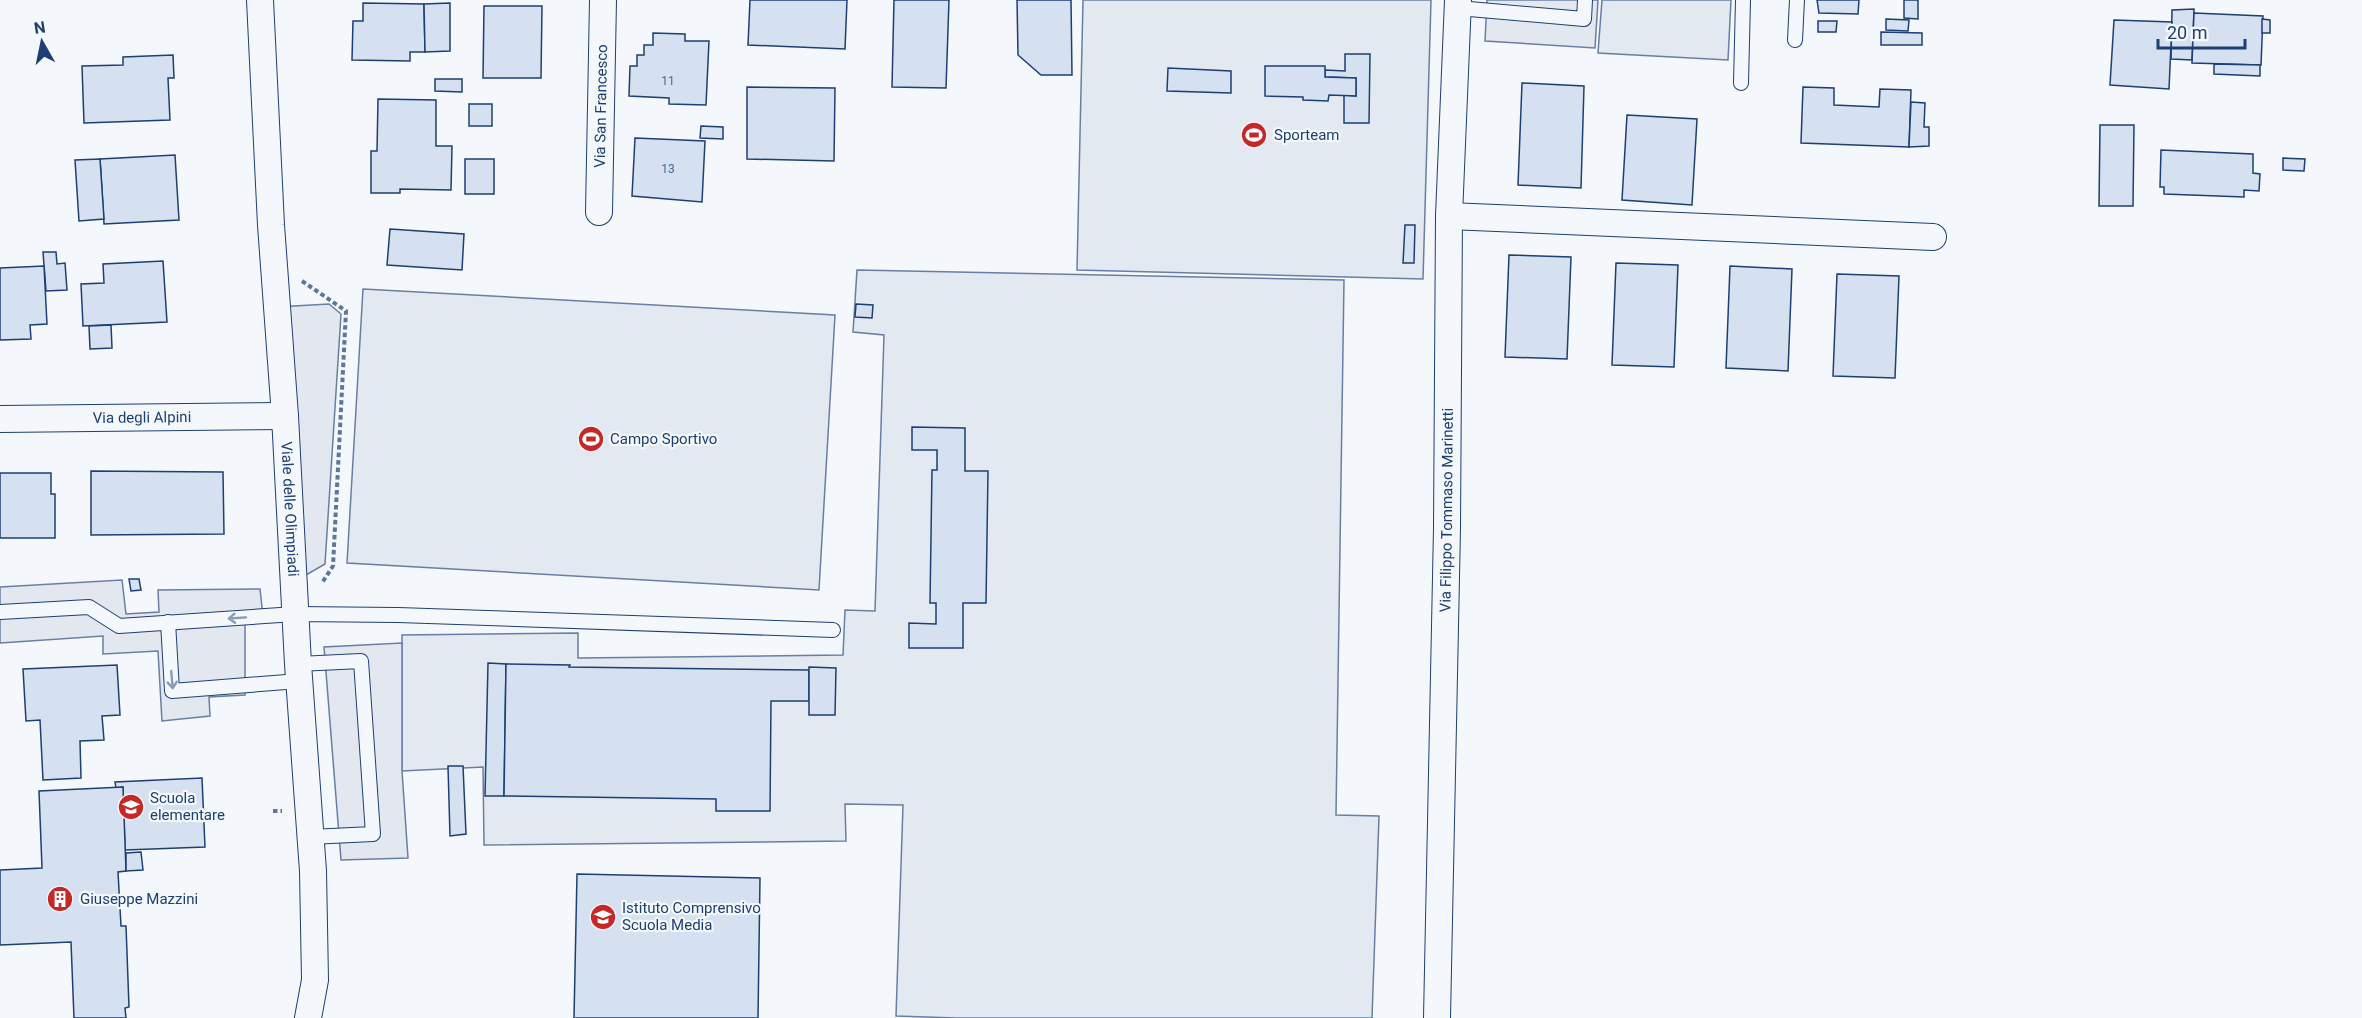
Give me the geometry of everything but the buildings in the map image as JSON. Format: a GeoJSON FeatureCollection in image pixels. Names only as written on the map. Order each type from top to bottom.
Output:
{"type":"FeatureCollection","features":[{"type":"Feature","properties":{"kind":"street","name":"Viale delle Olimpiadi"},"geometry":{"type":"LineString","coordinates":[[260,0],[271,225],[285,416],[310,837],[315,970],[308,1018]]}},
{"type":"Feature","properties":{"kind":"street","name":"Via San Francesco"},"geometry":{"type":"LineString","coordinates":[[599,212],[603,0]]}},
{"type":"Feature","properties":{"kind":"street","name":"Via Filippo Tommaso Marinetti"},"geometry":{"type":"LineString","coordinates":[[1437,1018],[1448,528],[1449,216],[1458,4]]}},
{"type":"Feature","properties":{"kind":"street"},"geometry":{"type":"LineString","coordinates":[[1449,216],[1933,237]]}},
{"type":"Feature","properties":{"kind":"street","name":"Via degli Alpini"},"geometry":{"type":"LineString","coordinates":[[0,419],[285,416]]}},
{"type":"Feature","properties":{"kind":"lane"},"geometry":{"type":"LineString","coordinates":[[1458,4],[1584,18],[1585,0]]}},
{"type":"Feature","properties":{"kind":"lane"},"geometry":{"type":"LineString","coordinates":[[1741,83],[1743,0]]}},
{"type":"Feature","properties":{"kind":"lane"},"geometry":{"type":"LineString","coordinates":[[1795,40],[1797,0]]}},
{"type":"Feature","properties":{"kind":"lane"},"geometry":{"type":"LineString","coordinates":[[0,612],[89,607],[119,626],[295,614],[398,615],[833,630]]}},
{"type":"Feature","properties":{"kind":"lane"},"geometry":{"type":"LineString","coordinates":[[168,622],[172,690],[361,661],[373,834],[310,837]]}},
{"type":"Feature","properties":{"kind":"path"},"geometry":{"type":"LineString","coordinates":[[298,272],[302,282],[333,300],[346,311],[333,566],[321,585]]}},
{"type":"Feature","properties":{"kind":"shaded area","name":"Sporteam"},"geometry":{"type":"Polygon","coordinates":[[[1083,0],[1431,0],[1423,279],[1077,270],[1083,0]]]}},
{"type":"Feature","properties":{"kind":"shaded area"},"geometry":{"type":"Polygon","coordinates":[[[1487,0],[1598,0],[1595,48],[1485,41],[1487,0]]]}},
{"type":"Feature","properties":{"kind":"shaded area"},"geometry":{"type":"Polygon","coordinates":[[[1602,0],[1731,0],[1728,60],[1598,53],[1602,0]]]}},
{"type":"Feature","properties":{"kind":"shaded area"},"geometry":{"type":"Polygon","coordinates":[[[857,270],[1344,280],[1336,815],[1379,816],[1372,1018],[896,1016],[903,805],[845,804],[846,841],[484,845],[483,767],[402,771],[402,635],[578,633],[578,658],[843,655],[845,610],[875,611],[884,335],[853,332],[857,270]]]}},
{"type":"Feature","properties":{"kind":"shaded area","name":"Campo Sportivo"},"geometry":{"type":"Polygon","coordinates":[[[363,289],[835,315],[819,590],[347,563],[363,289]]]}},
{"type":"Feature","properties":{"kind":"shaded area"},"geometry":{"type":"Polygon","coordinates":[[[329,304],[341,314],[325,564],[294,582],[277,307],[329,304]]]}},
{"type":"Feature","properties":{"kind":"shaded area"},"geometry":{"type":"Polygon","coordinates":[[[122,580],[126,614],[159,612],[158,590],[260,589],[263,616],[245,618],[245,695],[209,697],[210,716],[162,721],[158,651],[103,654],[103,636],[0,643],[0,587],[122,580]]]}},
{"type":"Feature","properties":{"kind":"shaded area"},"geometry":{"type":"Polygon","coordinates":[[[402,643],[402,771],[408,858],[341,860],[324,647],[402,643]]]}},
{"type":"Feature","properties":{"kind":"place","name":"Sporteam"},"geometry":{"type":"Point","coordinates":[1254,135]}},
{"type":"Feature","properties":{"kind":"place","name":"Campo Sportivo"},"geometry":{"type":"Point","coordinates":[591,439]}},
{"type":"Feature","properties":{"kind":"place","name":"Scuola elementare"},"geometry":{"type":"Point","coordinates":[131,807]}},
{"type":"Feature","properties":{"kind":"place","name":"Giuseppe Mazzini"},"geometry":{"type":"Point","coordinates":[60,899]}},
{"type":"Feature","properties":{"kind":"place","name":"Istituto Comprensivo Scuola Media"},"geometry":{"type":"Point","coordinates":[603,917]}}]}
